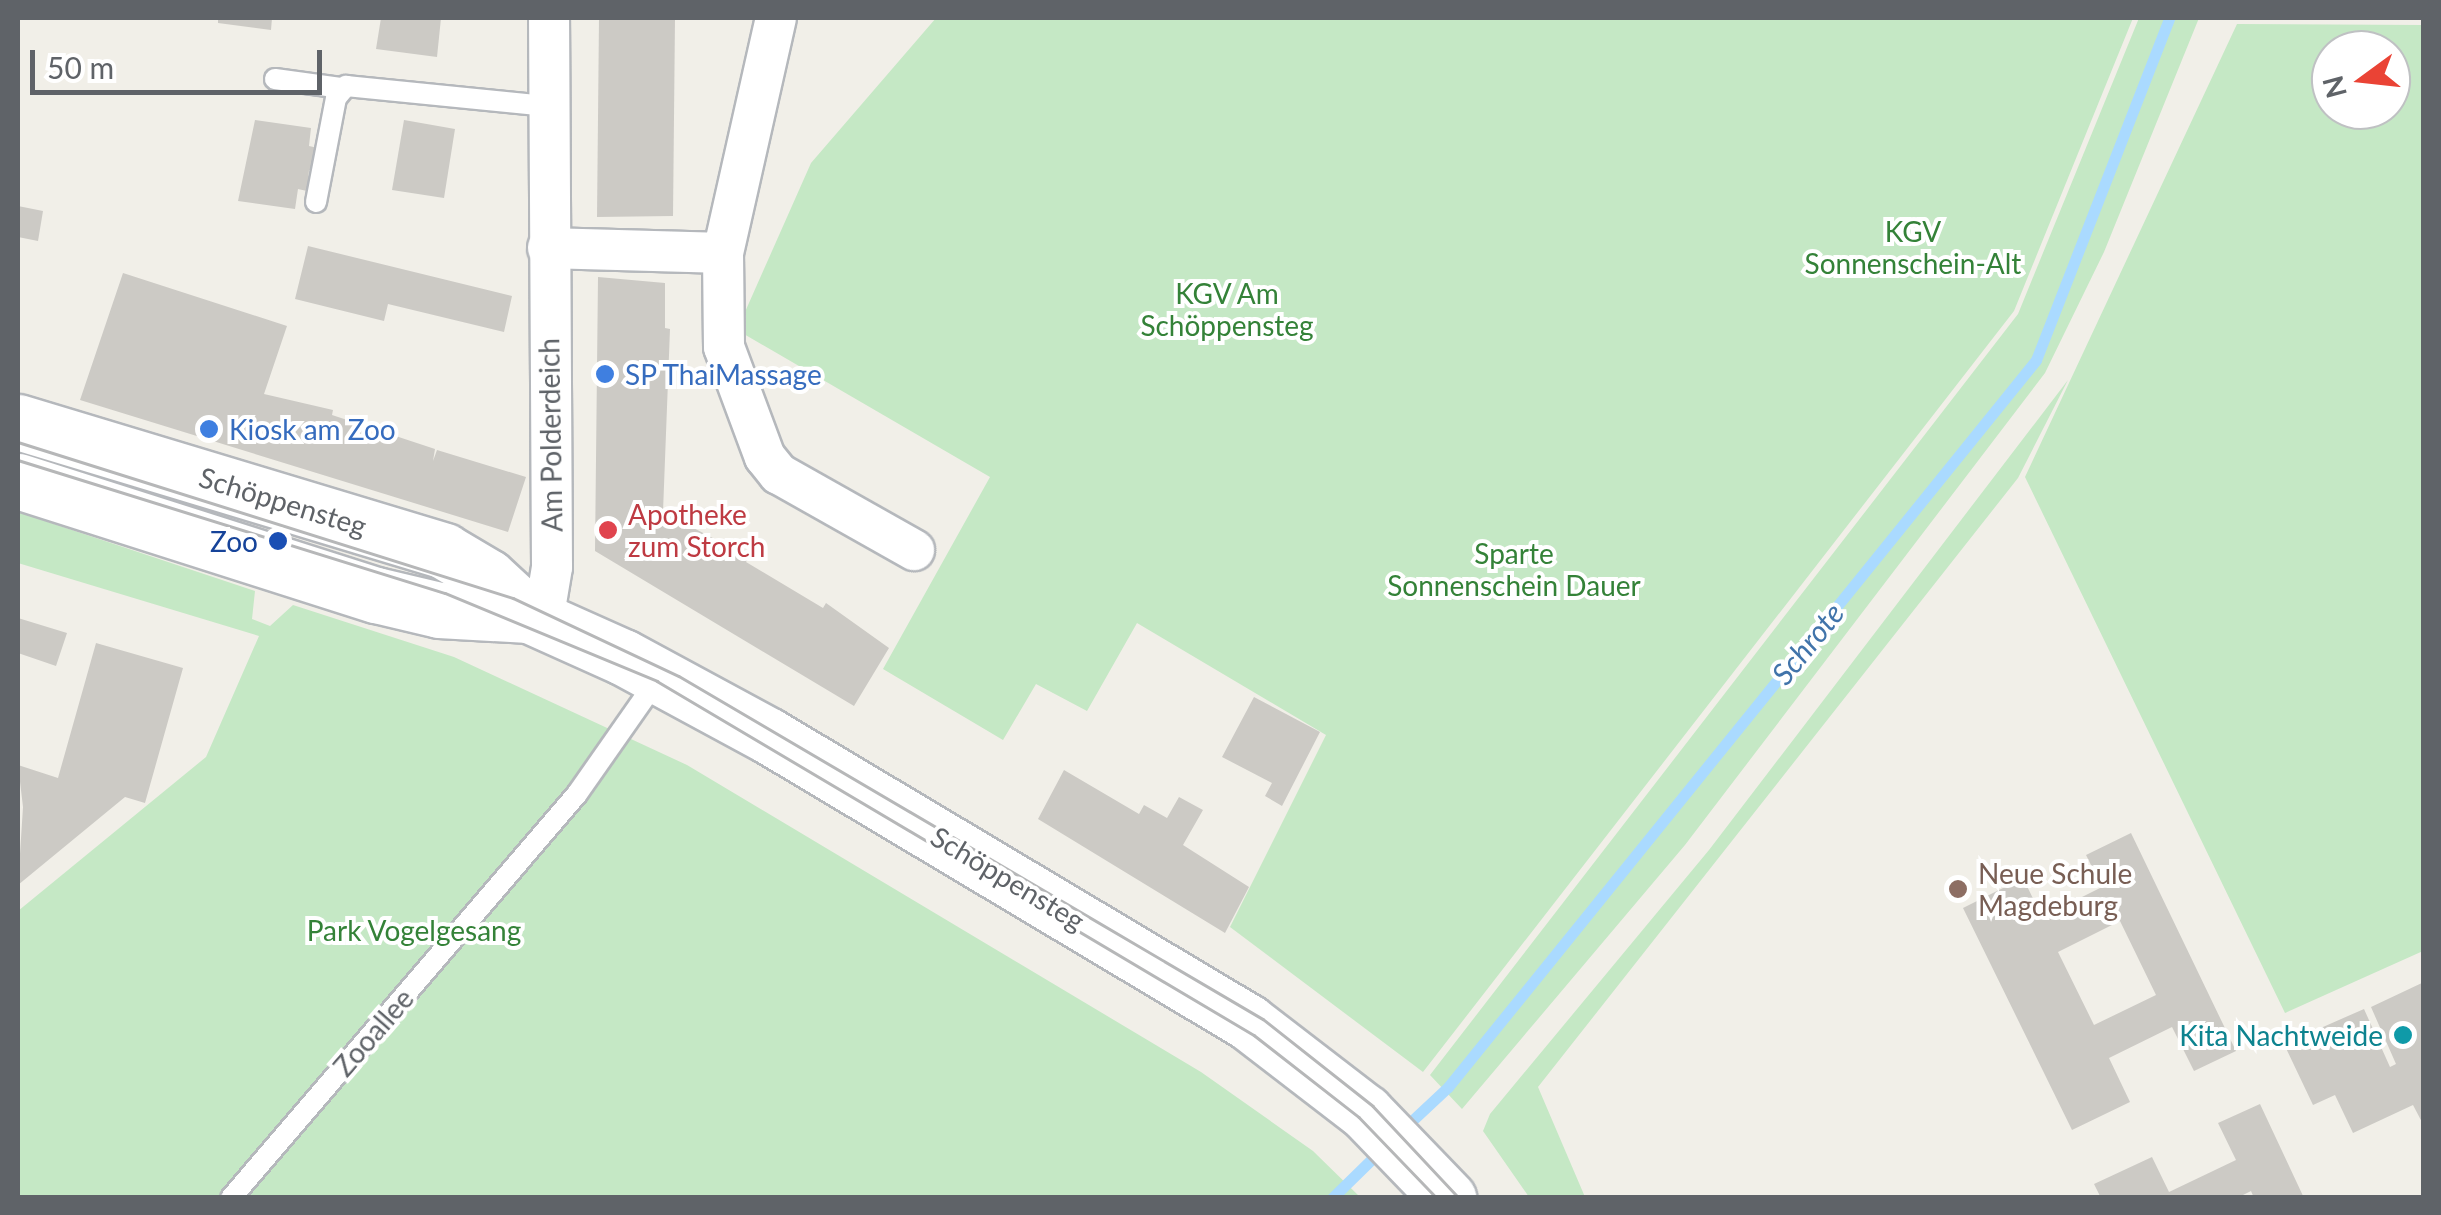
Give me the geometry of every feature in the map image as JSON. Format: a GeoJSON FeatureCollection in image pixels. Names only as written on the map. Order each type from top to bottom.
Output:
{"type":"FeatureCollection","features":[{"type":"Feature","properties":{"kind":"main road","name":"Schöppensteg"},"geometry":{"type":"LineString","coordinates":[[18,422],[444,550],[488,577],[536,618],[660,676],[1214,1000],[1366,1112],[1434,1182]]}},
{"type":"Feature","properties":{"kind":"main road","name":"Schöppensteg"},"geometry":{"type":"LineString","coordinates":[[18,482],[376,595],[439,610],[536,618]]}},
{"type":"Feature","properties":{"kind":"street","name":"Am Polderdeich"},"geometry":{"type":"LineString","coordinates":[[536,618],[552,567],[549,18]]}},
{"type":"Feature","properties":{"kind":"street"},"geometry":{"type":"LineString","coordinates":[[776,18],[723,253],[724,347],[766,457],[779,474],[914,550]]}},
{"type":"Feature","properties":{"kind":"street"},"geometry":{"type":"LineString","coordinates":[[548,248],[723,253]]}},
{"type":"Feature","properties":{"kind":"lane"},"geometry":{"type":"LineString","coordinates":[[275,78],[342,88],[548,106]]}},
{"type":"Feature","properties":{"kind":"lane"},"geometry":{"type":"LineString","coordinates":[[316,202],[342,88]]}},
{"type":"Feature","properties":{"kind":"lane","name":"Zooallee"},"geometry":{"type":"LineString","coordinates":[[230,1198],[577,794],[660,676]]}},
{"type":"Feature","properties":{"kind":"green space"},"geometry":{"type":"Polygon","coordinates":[[[936,18],[2133,18],[2014,311],[1423,1072],[1230,927],[1326,735],[1137,623],[1087,711],[1036,684],[1003,740],[883,669],[990,477],[737,330],[811,163],[936,18]]]}},
{"type":"Feature","properties":{"kind":"green space"},"geometry":{"type":"Polygon","coordinates":[[[2139,18],[2199,18],[2104,252],[2045,373],[1685,845],[1462,1109],[1430,1075],[2018,314],[2139,18]]]}},
{"type":"Feature","properties":{"kind":"green space"},"geometry":{"type":"Polygon","coordinates":[[[2237,24],[2422,25],[2423,951],[2285,1013],[2025,477],[2237,24]]]}},
{"type":"Feature","properties":{"kind":"green space"},"geometry":{"type":"Polygon","coordinates":[[[2068,380],[2018,478],[1538,1087],[1585,1197],[1529,1197],[1483,1131],[1490,1114],[1709,850],[2068,380]]]}},
{"type":"Feature","properties":{"kind":"green space","name":"Park Vogelgesang"},"geometry":{"type":"Polygon","coordinates":[[[18,512],[255,591],[252,619],[270,626],[293,605],[454,657],[687,765],[1201,1072],[1313,1151],[1360,1197],[18,1197],[18,911],[206,757],[259,636],[18,563],[18,512]]]}},
{"type":"Feature","properties":{"kind":"building"},"geometry":{"type":"Polygon","coordinates":[[[218,18],[272,18],[271,30],[218,23],[218,18]]]}},
{"type":"Feature","properties":{"kind":"building"},"geometry":{"type":"Polygon","coordinates":[[[381,18],[441,18],[437,57],[376,49],[381,18]]]}},
{"type":"Feature","properties":{"kind":"building"},"geometry":{"type":"Polygon","coordinates":[[[599,18],[675,18],[673,216],[597,217],[599,18]]]}},
{"type":"Feature","properties":{"kind":"building"},"geometry":{"type":"Polygon","coordinates":[[[255,120],[311,128],[309,146],[318,148],[315,171],[309,170],[307,191],[298,189],[295,209],[238,201],[255,120]]]}},
{"type":"Feature","properties":{"kind":"building"},"geometry":{"type":"Polygon","coordinates":[[[404,120],[455,129],[444,198],[392,190],[404,120]]]}},
{"type":"Feature","properties":{"kind":"building"},"geometry":{"type":"Polygon","coordinates":[[[18,206],[43,211],[38,241],[18,237],[18,206]]]}},
{"type":"Feature","properties":{"kind":"building"},"geometry":{"type":"Polygon","coordinates":[[[308,246],[512,296],[504,332],[388,304],[384,321],[295,299],[308,246]]]}},
{"type":"Feature","properties":{"kind":"building"},"geometry":{"type":"Polygon","coordinates":[[[123,273],[287,326],[264,394],[333,410],[332,415],[435,449],[433,461],[437,450],[526,477],[508,532],[80,400],[123,273]]]}},
{"type":"Feature","properties":{"kind":"building"},"geometry":{"type":"Polygon","coordinates":[[[598,277],[665,283],[665,328],[670,329],[663,512],[749,557],[746,562],[823,608],[826,603],[889,648],[854,706],[595,551],[598,277]]]}},
{"type":"Feature","properties":{"kind":"building"},"geometry":{"type":"Polygon","coordinates":[[[18,618],[67,633],[56,666],[18,653],[18,618]]]}},
{"type":"Feature","properties":{"kind":"building"},"geometry":{"type":"Polygon","coordinates":[[[96,643],[183,668],[145,803],[125,797],[18,885],[23,807],[18,765],[58,778],[96,643]]]}},
{"type":"Feature","properties":{"kind":"building"},"geometry":{"type":"Polygon","coordinates":[[[1254,697],[1320,732],[1282,806],[1265,796],[1272,783],[1222,757],[1254,697]]]}},
{"type":"Feature","properties":{"kind":"building"},"geometry":{"type":"Polygon","coordinates":[[[1064,770],[1139,814],[1144,805],[1167,818],[1179,797],[1203,810],[1183,845],[1249,887],[1225,933],[1038,819],[1064,770]]]}},
{"type":"Feature","properties":{"kind":"building"},"geometry":{"type":"Polygon","coordinates":[[[2131,833],[2236,1051],[2194,1071],[2172,1027],[2109,1058],[2130,1102],[2072,1130],[1963,908],[2023,878],[2042,917],[2102,887],[2086,855],[2131,833]],[[2120,921],[2058,952],[2094,1025],[2156,995],[2120,921]]]}},
{"type":"Feature","properties":{"kind":"building"},"geometry":{"type":"Polygon","coordinates":[[[2424,982],[2424,1126],[2413,1105],[2353,1133],[2335,1095],[2313,1105],[2284,1044],[2364,1009],[2390,1067],[2396,1064],[2371,1007],[2424,982]]]}},
{"type":"Feature","properties":{"kind":"building"},"geometry":{"type":"Polygon","coordinates":[[[2260,1104],[2304,1198],[2254,1198],[2251,1191],[2237,1198],[2101,1198],[2094,1184],[2152,1157],[2169,1192],[2236,1160],[2218,1123],[2260,1104]]]}},
{"type":"Feature","properties":{"kind":"waterway","name":"Schrote"},"geometry":{"type":"LineString","coordinates":[[1402,1130],[1448,1087],[2036,360],[2169,18]]}},
{"type":"Feature","properties":{"kind":"waterway","name":"Schrote"},"geometry":{"type":"LineString","coordinates":[[1332,1198],[1381,1150]]}},
{"type":"Feature","properties":{"kind":"tram line"},"geometry":{"type":"LineString","coordinates":[[18,442],[513,598],[679,676],[1263,1019],[1373,1106],[1459,1198]]}},
{"type":"Feature","properties":{"kind":"tram line"},"geometry":{"type":"LineString","coordinates":[[18,460],[445,593],[657,681],[1254,1035],[1359,1117],[1437,1198]]}},
{"type":"Feature","properties":{"kind":"place","name":"SP ThaiMassage"},"geometry":{"type":"Point","coordinates":[605,374]}},
{"type":"Feature","properties":{"kind":"place","name":"Kiosk am Zoo"},"geometry":{"type":"Point","coordinates":[209,429]}},
{"type":"Feature","properties":{"kind":"place","name":"Apotheke zum Storch"},"geometry":{"type":"Point","coordinates":[608,530]}},
{"type":"Feature","properties":{"kind":"place","name":"Zoo"},"geometry":{"type":"Point","coordinates":[278,541]}},
{"type":"Feature","properties":{"kind":"place","name":"Neue Schule Magdeburg"},"geometry":{"type":"Point","coordinates":[1958,889]}},
{"type":"Feature","properties":{"kind":"place","name":"Kita Nachtweide"},"geometry":{"type":"Point","coordinates":[2403,1035]}},
{"type":"Feature","properties":{"kind":"park label","name":"KGV Sonnenschein-Alt"},"geometry":{"type":"Point","coordinates":[1913,247]}},
{"type":"Feature","properties":{"kind":"park label","name":"KGV Am Schöppensteg"},"geometry":{"type":"Point","coordinates":[1227,309]}},
{"type":"Feature","properties":{"kind":"park label","name":"Sparte Sonnenschein Dauer"},"geometry":{"type":"Point","coordinates":[1514,569]}}]}
